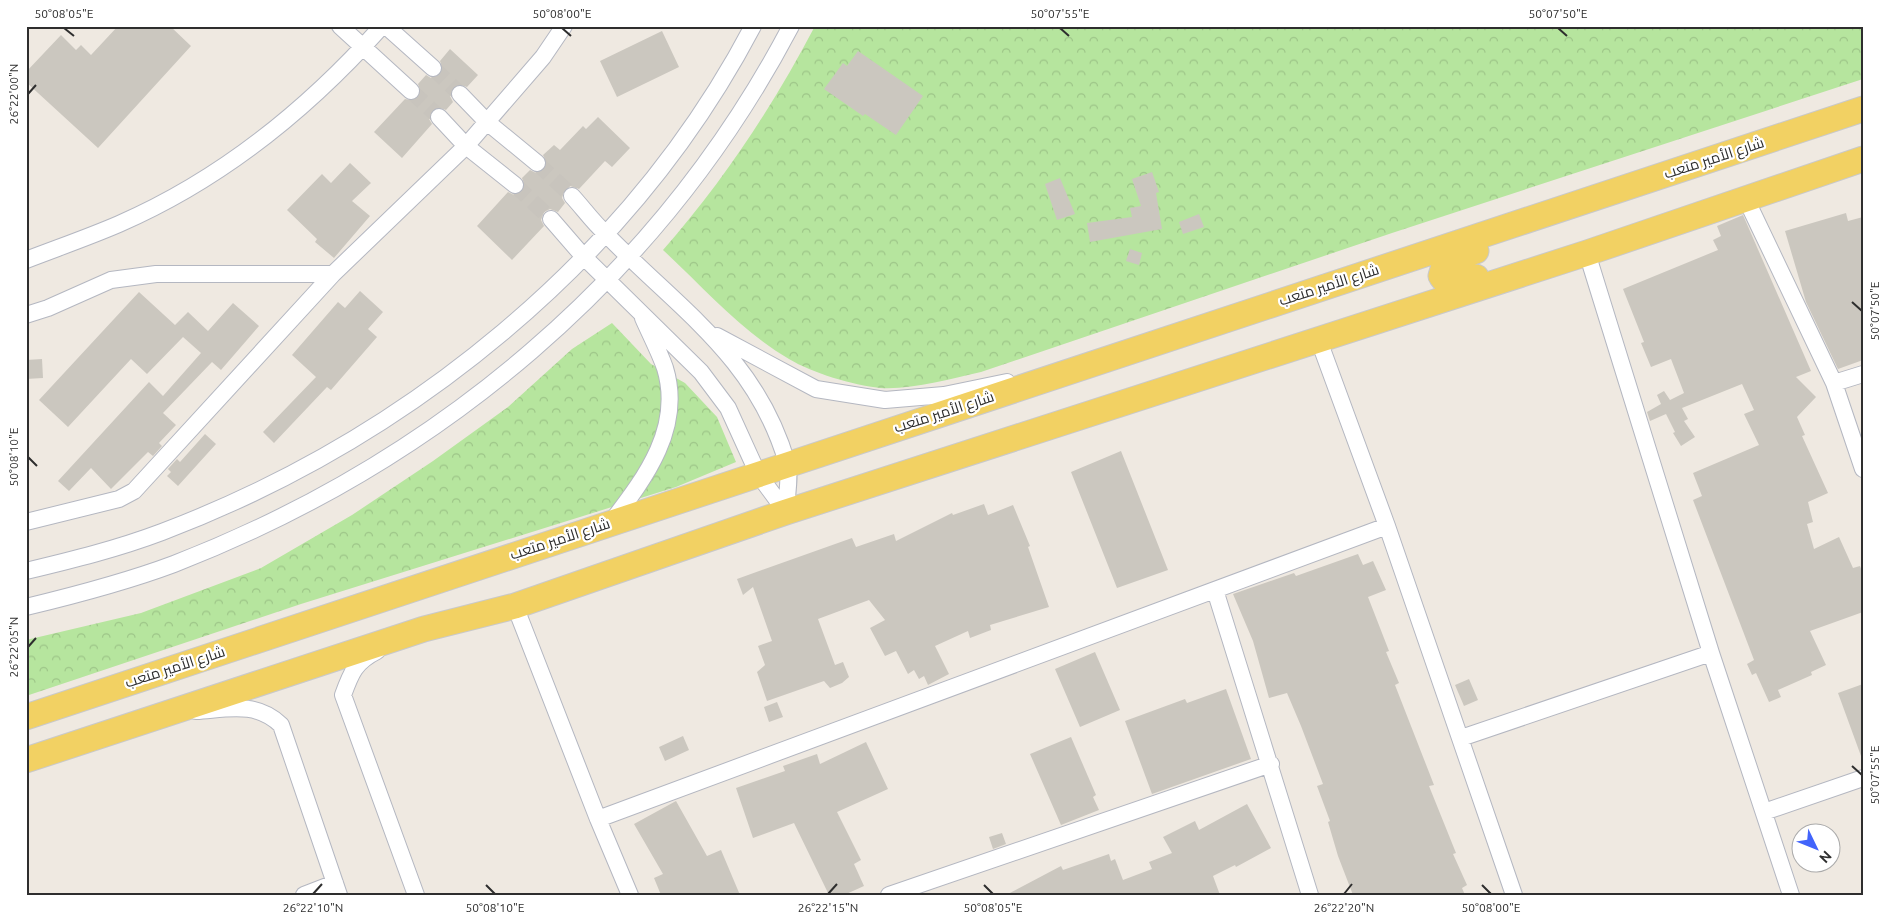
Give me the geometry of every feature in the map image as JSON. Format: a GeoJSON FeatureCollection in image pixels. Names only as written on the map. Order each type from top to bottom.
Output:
{"type":"FeatureCollection","features":[{"type":"Feature","properties":{"kind":"main road","name":"شارع الأمير متعب"},"geometry":{"type":"LineString","coordinates":[[26,717],[612,521],[1863,109]]}},
{"type":"Feature","properties":{"kind":"main road"},"geometry":{"type":"LineString","coordinates":[[26,760],[424,628],[515,606],[786,512],[1318,338],[1586,253],[1863,159]]}},
{"type":"Feature","properties":{"kind":"main road"},"geometry":{"type":"LineString","coordinates":[[1586,253],[1458,280],[1445,281],[1441,276],[1444,266],[1458,258],[1709,160]]}},
{"type":"Feature","properties":{"kind":"street"},"geometry":{"type":"LineString","coordinates":[[340,26],[362,48],[412,91]]}},
{"type":"Feature","properties":{"kind":"street"},"geometry":{"type":"LineString","coordinates":[[26,260],[120,224],[183,191],[230,162],[319,91],[382,26]]}},
{"type":"Feature","properties":{"kind":"street"},"geometry":{"type":"LineString","coordinates":[[386,26],[433,68]]}},
{"type":"Feature","properties":{"kind":"street"},"geometry":{"type":"LineString","coordinates":[[26,522],[119,498],[134,491],[333,274],[466,146],[543,57],[564,26]]}},
{"type":"Feature","properties":{"kind":"street"},"geometry":{"type":"LineString","coordinates":[[26,571],[90,556],[162,532],[247,496],[333,452],[464,364],[524,315],[583,256],[672,154],[734,61],[753,26]]}},
{"type":"Feature","properties":{"kind":"street"},"geometry":{"type":"LineString","coordinates":[[26,607],[100,589],[173,564],[261,527],[350,482],[485,391],[544,342],[608,279],[700,174],[764,78],[791,26]]}},
{"type":"Feature","properties":{"kind":"street"},"geometry":{"type":"LineString","coordinates":[[460,94],[487,122],[537,163]]}},
{"type":"Feature","properties":{"kind":"street"},"geometry":{"type":"LineString","coordinates":[[439,117],[466,146],[515,186]]}},
{"type":"Feature","properties":{"kind":"street"},"geometry":{"type":"LineString","coordinates":[[572,196],[604,233],[708,331],[743,358],[816,389],[885,400],[944,395],[1082,366]]}},
{"type":"Feature","properties":{"kind":"street"},"geometry":{"type":"LineString","coordinates":[[1746,198],[1834,383],[1863,469]]}},
{"type":"Feature","properties":{"kind":"street"},"geometry":{"type":"LineString","coordinates":[[551,219],[583,256],[701,372],[728,408],[758,474],[786,512]]}},
{"type":"Feature","properties":{"kind":"street"},"geometry":{"type":"LineString","coordinates":[[1586,253],[1711,653],[1791,895]]}},
{"type":"Feature","properties":{"kind":"street"},"geometry":{"type":"LineString","coordinates":[[26,315],[48,308],[111,280],[156,274],[333,274]]}},
{"type":"Feature","properties":{"kind":"street"},"geometry":{"type":"LineString","coordinates":[[612,521],[645,477],[665,434],[670,401],[665,368],[639,310]]}},
{"type":"Feature","properties":{"kind":"street"},"geometry":{"type":"LineString","coordinates":[[1318,338],[1387,526],[1514,895]]}},
{"type":"Feature","properties":{"kind":"street"},"geometry":{"type":"LineString","coordinates":[[743,358],[788,464],[786,512]]}},
{"type":"Feature","properties":{"kind":"street"},"geometry":{"type":"LineString","coordinates":[[1834,383],[1863,374]]}},
{"type":"Feature","properties":{"kind":"street"},"geometry":{"type":"LineString","coordinates":[[598,819],[1387,526]]}},
{"type":"Feature","properties":{"kind":"street"},"geometry":{"type":"LineString","coordinates":[[1216,590],[1310,895]]}},
{"type":"Feature","properties":{"kind":"street"},"geometry":{"type":"LineString","coordinates":[[515,606],[598,819],[630,895]]}},
{"type":"Feature","properties":{"kind":"street"},"geometry":{"type":"LineString","coordinates":[[416,895],[344,695],[351,671],[366,657],[424,628]]}},
{"type":"Feature","properties":{"kind":"street"},"geometry":{"type":"LineString","coordinates":[[1461,738],[1711,653]]}},
{"type":"Feature","properties":{"kind":"street"},"geometry":{"type":"LineString","coordinates":[[167,713],[252,708],[270,715],[281,725],[337,889],[304,895]]}},
{"type":"Feature","properties":{"kind":"street"},"geometry":{"type":"LineString","coordinates":[[889,895],[1270,764]]}},
{"type":"Feature","properties":{"kind":"street"},"geometry":{"type":"LineString","coordinates":[[1764,812],[1863,778]]}},
{"type":"Feature","properties":{"kind":"green space"},"geometry":{"type":"Polygon","coordinates":[[[815,26],[1863,26],[1863,79],[1392,233],[981,372],[917,386],[880,388],[821,374],[789,359],[755,336],[663,250],[706,198],[746,142],[782,85],[815,26]]]}},
{"type":"Feature","properties":{"kind":"green space"},"geometry":{"type":"Polygon","coordinates":[[[612,323],[651,364],[685,383],[717,417],[736,462],[676,487],[301,604],[26,696],[26,640],[141,613],[261,568],[352,515],[433,461],[508,407],[572,349],[612,323]]]}},
{"type":"Feature","properties":{"kind":"building"},"geometry":{"type":"Polygon","coordinates":[[[118,26],[170,26],[191,46],[98,148],[26,82],[26,72],[61,35],[76,50],[81,45],[91,55],[118,26]]]}},
{"type":"Feature","properties":{"kind":"building"},"geometry":{"type":"Polygon","coordinates":[[[662,31],[679,67],[617,97],[600,61],[662,31]]]}},
{"type":"Feature","properties":{"kind":"building"},"geometry":{"type":"Polygon","coordinates":[[[450,49],[478,75],[467,87],[458,84],[453,87],[450,96],[453,102],[446,110],[437,107],[432,110],[429,119],[432,124],[402,158],[374,132],[405,99],[414,101],[419,97],[421,93],[418,84],[426,75],[431,78],[440,75],[443,70],[440,61],[450,49]]]}},
{"type":"Feature","properties":{"kind":"building"},"geometry":{"type":"Polygon","coordinates":[[[858,51],[923,96],[896,135],[865,114],[863,116],[824,89],[843,63],[847,66],[858,51]]]}},
{"type":"Feature","properties":{"kind":"building"},"geometry":{"type":"Polygon","coordinates":[[[598,117],[630,148],[612,167],[605,161],[579,189],[570,186],[565,189],[562,198],[565,203],[558,212],[550,209],[544,212],[541,220],[544,226],[512,260],[477,226],[508,192],[514,195],[522,192],[525,186],[522,178],[530,170],[536,173],[544,170],[547,164],[543,155],[554,145],[560,150],[583,126],[586,129],[598,117]]]}},
{"type":"Feature","properties":{"kind":"building"},"geometry":{"type":"Polygon","coordinates":[[[350,163],[371,183],[352,201],[370,216],[334,258],[315,242],[317,239],[287,210],[322,174],[331,183],[350,163]]]}},
{"type":"Feature","properties":{"kind":"building"},"geometry":{"type":"Polygon","coordinates":[[[1152,172],[1159,192],[1156,193],[1162,229],[1090,242],[1087,223],[1132,217],[1130,208],[1141,206],[1132,179],[1152,172]]]}},
{"type":"Feature","properties":{"kind":"building"},"geometry":{"type":"Polygon","coordinates":[[[1060,178],[1075,214],[1057,220],[1045,184],[1060,178]]]}},
{"type":"Feature","properties":{"kind":"building"},"geometry":{"type":"Polygon","coordinates":[[[1846,213],[1848,221],[1863,217],[1863,360],[1838,369],[1806,302],[1785,231],[1846,213]]]}},
{"type":"Feature","properties":{"kind":"building"},"geometry":{"type":"Polygon","coordinates":[[[1199,214],[1204,227],[1183,234],[1179,222],[1199,214]]]}},
{"type":"Feature","properties":{"kind":"building"},"geometry":{"type":"Polygon","coordinates":[[[1743,215],[1811,371],[1796,377],[1816,397],[1797,417],[1805,435],[1802,436],[1828,493],[1808,502],[1813,522],[1807,524],[1814,549],[1839,537],[1853,568],[1860,566],[1863,574],[1863,612],[1810,631],[1826,665],[1811,672],[1812,675],[1778,690],[1781,697],[1769,702],[1756,673],[1752,675],[1747,664],[1754,660],[1693,500],[1702,496],[1693,473],[1759,445],[1744,414],[1754,410],[1742,384],[1682,408],[1688,419],[1684,421],[1695,437],[1681,446],[1673,433],[1675,432],[1666,414],[1650,421],[1647,412],[1661,404],[1657,395],[1664,391],[1670,400],[1684,393],[1671,359],[1651,367],[1641,343],[1644,342],[1623,289],[1718,250],[1713,240],[1721,236],[1717,226],[1743,215]]]}},
{"type":"Feature","properties":{"kind":"building"},"geometry":{"type":"Polygon","coordinates":[[[1130,249],[1142,253],[1139,265],[1126,261],[1130,249]]]}},
{"type":"Feature","properties":{"kind":"building"},"geometry":{"type":"Polygon","coordinates":[[[360,291],[383,312],[368,329],[377,337],[331,390],[327,387],[274,443],[263,432],[316,377],[292,355],[338,302],[345,308],[360,291]]]}},
{"type":"Feature","properties":{"kind":"building"},"geometry":{"type":"Polygon","coordinates":[[[139,292],[175,325],[188,312],[208,331],[233,303],[259,326],[221,370],[212,362],[163,413],[176,425],[159,443],[162,446],[153,456],[148,452],[111,489],[91,468],[69,491],[58,481],[149,382],[163,396],[201,353],[183,337],[147,374],[131,359],[68,427],[39,400],[139,292]]]}},
{"type":"Feature","properties":{"kind":"building"},"geometry":{"type":"Polygon","coordinates":[[[42,359],[43,378],[26,379],[26,360],[42,359]]]}},
{"type":"Feature","properties":{"kind":"building"},"geometry":{"type":"Polygon","coordinates":[[[205,434],[216,444],[178,486],[167,476],[171,472],[168,469],[177,459],[180,462],[205,434]]]}},
{"type":"Feature","properties":{"kind":"building"},"geometry":{"type":"Polygon","coordinates":[[[1121,451],[1168,570],[1117,588],[1071,472],[1121,451]]]}},
{"type":"Feature","properties":{"kind":"building"},"geometry":{"type":"Polygon","coordinates":[[[984,504],[988,515],[1013,505],[1030,546],[1028,547],[1049,607],[990,625],[991,630],[970,638],[968,631],[935,646],[949,674],[928,685],[924,676],[919,679],[914,670],[908,674],[896,651],[885,656],[870,628],[885,620],[869,600],[818,619],[835,665],[843,662],[849,677],[842,683],[830,688],[824,681],[767,701],[757,672],[765,665],[758,646],[772,641],[753,587],[743,595],[737,579],[852,538],[856,547],[894,534],[896,541],[952,513],[953,515],[984,504]]]}},
{"type":"Feature","properties":{"kind":"building"},"geometry":{"type":"Polygon","coordinates":[[[1358,554],[1363,565],[1373,561],[1386,590],[1368,597],[1389,651],[1386,652],[1399,683],[1395,685],[1434,785],[1429,786],[1456,853],[1453,854],[1467,885],[1462,888],[1465,895],[1353,895],[1338,856],[1328,822],[1330,821],[1317,786],[1323,784],[1301,726],[1287,693],[1269,698],[1253,641],[1233,594],[1294,573],[1296,576],[1358,554]]]}},
{"type":"Feature","properties":{"kind":"building"},"geometry":{"type":"Polygon","coordinates":[[[1095,652],[1120,710],[1080,727],[1055,669],[1095,652]]]}},
{"type":"Feature","properties":{"kind":"building"},"geometry":{"type":"Polygon","coordinates":[[[1469,679],[1478,700],[1464,706],[1455,685],[1469,679]]]}},
{"type":"Feature","properties":{"kind":"building"},"geometry":{"type":"Polygon","coordinates":[[[1863,684],[1863,756],[1861,756],[1838,693],[1863,684]]]}},
{"type":"Feature","properties":{"kind":"building"},"geometry":{"type":"Polygon","coordinates":[[[1226,689],[1251,759],[1152,794],[1125,721],[1185,699],[1187,703],[1226,689]]]}},
{"type":"Feature","properties":{"kind":"building"},"geometry":{"type":"Polygon","coordinates":[[[777,702],[783,717],[769,722],[764,707],[777,702]]]}},
{"type":"Feature","properties":{"kind":"building"},"geometry":{"type":"Polygon","coordinates":[[[683,736],[689,750],[665,761],[659,747],[683,736]]]}},
{"type":"Feature","properties":{"kind":"building"},"geometry":{"type":"Polygon","coordinates":[[[1071,737],[1096,795],[1093,797],[1099,810],[1061,825],[1030,754],[1071,737]]]}},
{"type":"Feature","properties":{"kind":"building"},"geometry":{"type":"Polygon","coordinates":[[[866,742],[888,789],[837,812],[861,860],[854,864],[864,886],[844,895],[829,895],[794,823],[753,838],[736,788],[785,771],[783,766],[817,754],[820,764],[866,742]]]}},
{"type":"Feature","properties":{"kind":"building"},"geometry":{"type":"Polygon","coordinates":[[[676,801],[707,856],[721,850],[740,895],[661,895],[654,878],[663,874],[634,824],[676,801]]]}},
{"type":"Feature","properties":{"kind":"building"},"geometry":{"type":"Polygon","coordinates":[[[1247,804],[1271,848],[1236,867],[1235,865],[1213,876],[1220,895],[1006,895],[1061,866],[1063,870],[1109,854],[1111,861],[1115,859],[1123,880],[1152,869],[1149,862],[1172,853],[1163,837],[1195,821],[1199,830],[1247,804]]]}},
{"type":"Feature","properties":{"kind":"building"},"geometry":{"type":"Polygon","coordinates":[[[1002,833],[1006,844],[993,849],[989,837],[1002,833]]]}},
{"type":"Feature","properties":{"kind":"tunnel"},"geometry":{"type":"LineString","coordinates":[[433,68],[460,94]]}},
{"type":"Feature","properties":{"kind":"tunnel"},"geometry":{"type":"LineString","coordinates":[[411,91],[439,117]]}},
{"type":"Feature","properties":{"kind":"tunnel"},"geometry":{"type":"LineString","coordinates":[[537,163],[572,196]]}},
{"type":"Feature","properties":{"kind":"tunnel"},"geometry":{"type":"LineString","coordinates":[[515,185],[551,219]]}}]}
